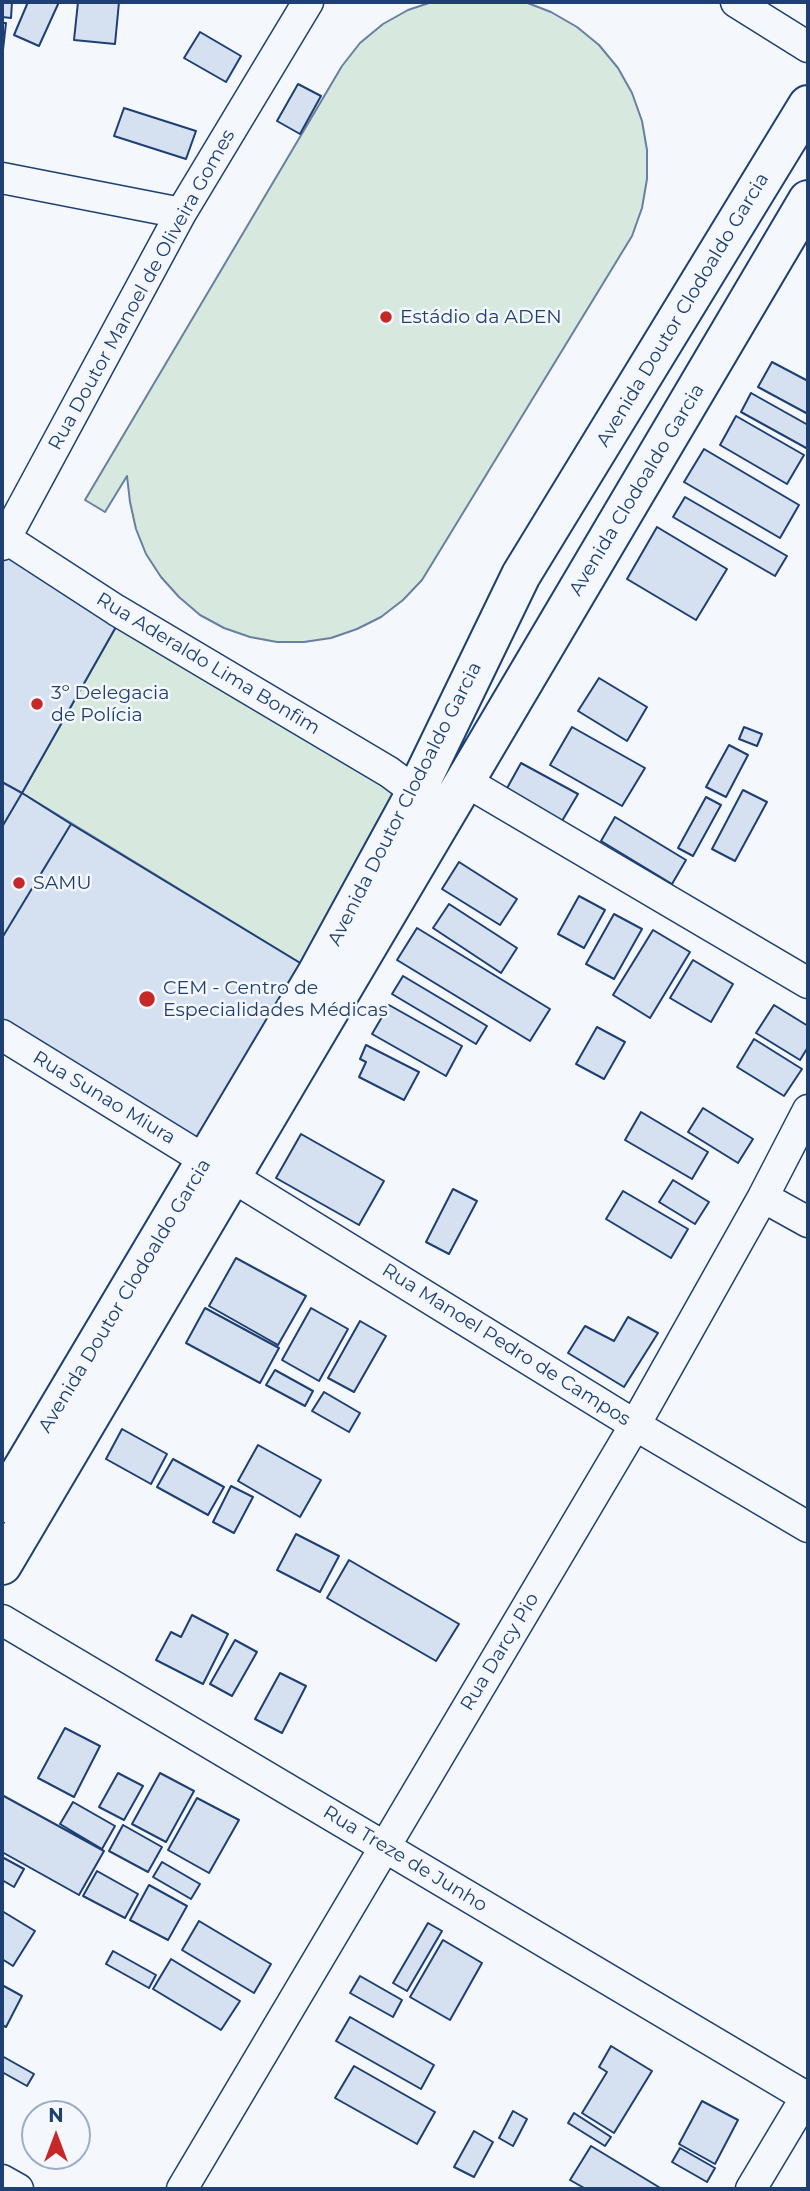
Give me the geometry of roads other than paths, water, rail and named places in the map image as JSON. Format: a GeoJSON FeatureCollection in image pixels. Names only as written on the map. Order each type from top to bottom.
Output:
{"type":"FeatureCollection","features":[{"type":"Feature","properties":{"kind":"main road","name":"Avenida Doutor Clodoaldo Garcia"},"geometry":{"type":"LineString","coordinates":[[2,1565],[219,1168],[316,975],[416,792],[521,575],[808,105]]}},
{"type":"Feature","properties":{"kind":"main road","name":"Avenida Clodoaldo Garcia"},"geometry":{"type":"LineString","coordinates":[[465,781],[808,200]]}},
{"type":"Feature","properties":{"kind":"main road"},"geometry":{"type":"LineString","coordinates":[[658,351],[703,379]]}},
{"type":"Feature","properties":{"kind":"main road"},"geometry":{"type":"LineString","coordinates":[[622,409],[668,437]]}},
{"type":"Feature","properties":{"kind":"main road","name":"Avenida Doutor Clodoaldo Garcia"},"geometry":{"type":"LineString","coordinates":[[2,1503],[465,781]]}},
{"type":"Feature","properties":{"kind":"street","name":"Rua Doutor Manoel de Oliveira Gomes"},"geometry":{"type":"LineString","coordinates":[[3,540],[181,213],[308,2]]}},
{"type":"Feature","properties":{"kind":"street"},"geometry":{"type":"LineString","coordinates":[[736,2],[808,47]]}},
{"type":"Feature","properties":{"kind":"street"},"geometry":{"type":"LineString","coordinates":[[2,178],[181,213]]}},
{"type":"Feature","properties":{"kind":"street","name":"Rua Aderaldo Lima Bonfim"},"geometry":{"type":"LineString","coordinates":[[3,540],[388,772],[416,792]]}},
{"type":"Feature","properties":{"kind":"street"},"geometry":{"type":"LineString","coordinates":[[465,781],[808,983]]}},
{"type":"Feature","properties":{"kind":"street","name":"Rua Sunao Miura"},"geometry":{"type":"LineString","coordinates":[[2,1035],[219,1168]]}},
{"type":"Feature","properties":{"kind":"street","name":"Rua Darcy Pio"},"geometry":{"type":"LineString","coordinates":[[182,2189],[635,1425],[763,1197],[808,1110]]}},
{"type":"Feature","properties":{"kind":"street","name":"Rua Manoel Pedro de Campos"},"geometry":{"type":"LineString","coordinates":[[219,1168],[635,1425],[808,1527]]}},
{"type":"Feature","properties":{"kind":"street"},"geometry":{"type":"LineString","coordinates":[[763,1197],[808,1222]]}},
{"type":"Feature","properties":{"kind":"street","name":"Rua Treze de Junho"},"geometry":{"type":"LineString","coordinates":[[2,1620],[807,2097]]}},
{"type":"Feature","properties":{"kind":"street"},"geometry":{"type":"LineString","coordinates":[[751,2189],[807,2097]]}},
{"type":"Feature","properties":{"kind":"street"},"geometry":{"type":"LineString","coordinates":[[2,2180],[18,2189]]}},
{"type":"Feature","properties":{"kind":"place","name":"Estádio da ADEN"},"geometry":{"type":"Point","coordinates":[386,317]}},
{"type":"Feature","properties":{"kind":"place","name":"3º Delegacia de Polícia"},"geometry":{"type":"Point","coordinates":[37,704]}},
{"type":"Feature","properties":{"kind":"place","name":"SAMU"},"geometry":{"type":"Point","coordinates":[19,883]}},
{"type":"Feature","properties":{"kind":"place","name":"CEM - Centro de Especialidades Médicas"},"geometry":{"type":"Point","coordinates":[147,999]}}]}
